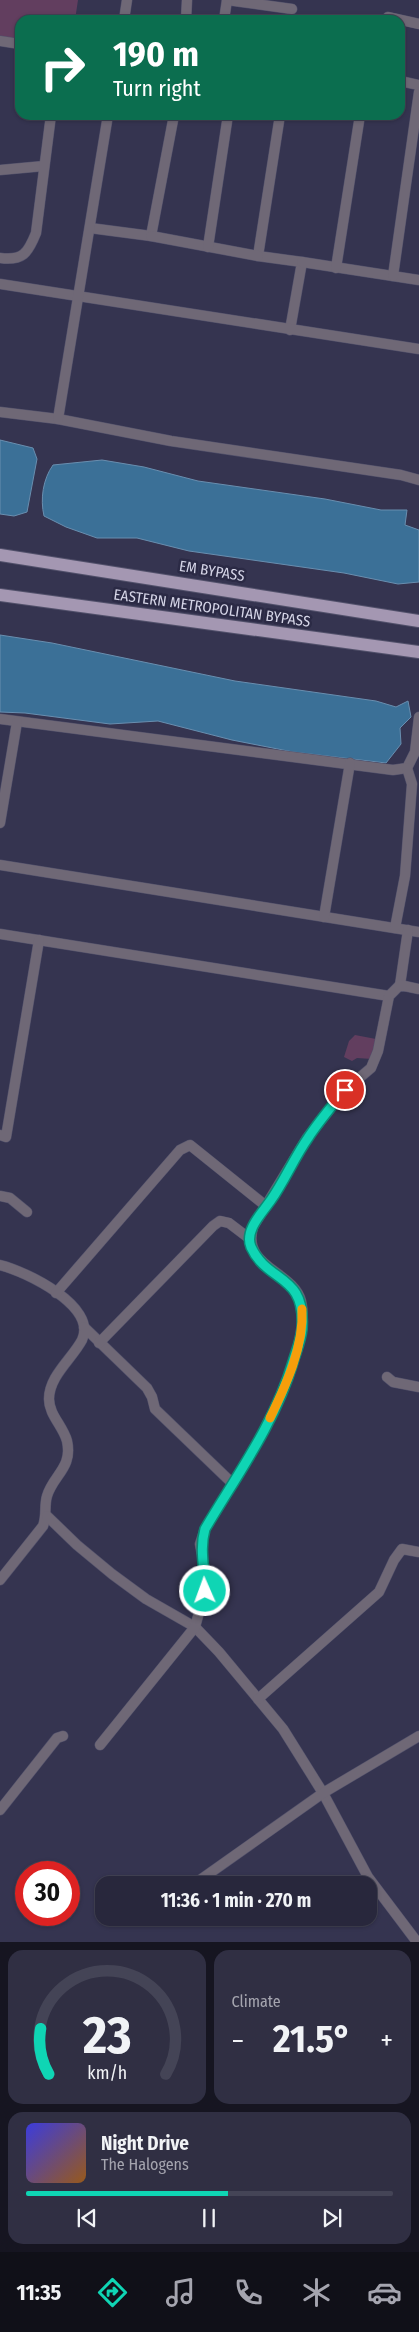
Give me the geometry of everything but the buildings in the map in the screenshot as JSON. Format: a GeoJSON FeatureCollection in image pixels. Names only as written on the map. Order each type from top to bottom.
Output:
{"type":"FeatureCollection","features":[{"type":"Feature","properties":{"kind":"main road","name":"EM BYPASS"},"geometry":{"type":"LineString","coordinates":[[0,555],[419,621]]}},
{"type":"Feature","properties":{"kind":"main road","name":"EASTERN METROPOLITAN BYPASS"},"geometry":{"type":"LineString","coordinates":[[0,595],[419,652]]}},
{"type":"Feature","properties":{"kind":"street"},"geometry":{"type":"LineString","coordinates":[[125,15],[127,0]]}},
{"type":"Feature","properties":{"kind":"street"},"geometry":{"type":"LineString","coordinates":[[186,15],[187,0]]}},
{"type":"Feature","properties":{"kind":"street"},"geometry":{"type":"LineString","coordinates":[[225,15],[227,0],[292,9]]}},
{"type":"Feature","properties":{"kind":"street"},"geometry":{"type":"LineString","coordinates":[[405,21],[419,24]]}},
{"type":"Feature","properties":{"kind":"street"},"geometry":{"type":"LineString","coordinates":[[0,41],[15,43]]}},
{"type":"Feature","properties":{"kind":"street"},"geometry":{"type":"LineString","coordinates":[[405,82],[419,85]]}},
{"type":"Feature","properties":{"kind":"street"},"geometry":{"type":"LineString","coordinates":[[393,276],[419,92]]}},
{"type":"Feature","properties":{"kind":"street"},"geometry":{"type":"LineString","coordinates":[[0,258],[9,260],[21,257],[30,248],[36,234],[50,120]]}},
{"type":"Feature","properties":{"kind":"street"},"geometry":{"type":"LineString","coordinates":[[58,420],[107,120]]}},
{"type":"Feature","properties":{"kind":"street"},"geometry":{"type":"LineString","coordinates":[[151,236],[173,120]]}},
{"type":"Feature","properties":{"kind":"street"},"geometry":{"type":"LineString","coordinates":[[208,247],[227,120]]}},
{"type":"Feature","properties":{"kind":"street"},"geometry":{"type":"LineString","coordinates":[[258,256],[279,120]]}},
{"type":"Feature","properties":{"kind":"street"},"geometry":{"type":"LineString","coordinates":[[336,268],[359,120]]}},
{"type":"Feature","properties":{"kind":"street"},"geometry":{"type":"LineString","coordinates":[[0,170],[44,166]]}},
{"type":"Feature","properties":{"kind":"street"},"geometry":{"type":"LineString","coordinates":[[90,228],[151,236],[258,256],[419,280]]}},
{"type":"Feature","properties":{"kind":"street"},"geometry":{"type":"LineString","coordinates":[[290,330],[302,262]]}},
{"type":"Feature","properties":{"kind":"street"},"geometry":{"type":"LineString","coordinates":[[0,284],[419,349]]}},
{"type":"Feature","properties":{"kind":"street"},"geometry":{"type":"LineString","coordinates":[[0,412],[58,420],[171,441],[401,475],[419,480]]}},
{"type":"Feature","properties":{"kind":"street"},"geometry":{"type":"LineString","coordinates":[[407,768],[415,752],[419,717]]}},
{"type":"Feature","properties":{"kind":"street"},"geometry":{"type":"LineString","coordinates":[[0,720],[350,763],[393,770],[407,768]]}},
{"type":"Feature","properties":{"kind":"street"},"geometry":{"type":"LineString","coordinates":[[0,823],[17,722]]}},
{"type":"Feature","properties":{"kind":"street"},"geometry":{"type":"LineString","coordinates":[[324,917],[350,763]]}},
{"type":"Feature","properties":{"kind":"street"},"geometry":{"type":"LineString","coordinates":[[395,928],[405,876],[416,784],[407,768]]}},
{"type":"Feature","properties":{"kind":"street"},"geometry":{"type":"LineString","coordinates":[[0,865],[414,931],[400,985],[389,996],[378,1051],[371,1068],[345,1090],[307,1138],[253,1227],[250,1239],[251,1246],[262,1261],[295,1291],[301,1300],[302,1331],[287,1382],[261,1439],[205,1529],[200,1544],[205,1571],[205,1591],[195,1627],[100,1744]]}},
{"type":"Feature","properties":{"kind":"street"},"geometry":{"type":"LineString","coordinates":[[0,934],[389,996]]}},
{"type":"Feature","properties":{"kind":"street"},"geometry":{"type":"LineString","coordinates":[[0,1135],[6,1137],[39,940]]}},
{"type":"Feature","properties":{"kind":"street"},"geometry":{"type":"LineString","coordinates":[[400,985],[419,989]]}},
{"type":"Feature","properties":{"kind":"street"},"geometry":{"type":"LineString","coordinates":[[56,1293],[180,1150],[190,1145],[266,1206]]}},
{"type":"Feature","properties":{"kind":"street"},"geometry":{"type":"LineString","coordinates":[[0,1196],[10,1198],[27,1212]]}},
{"type":"Feature","properties":{"kind":"street"},"geometry":{"type":"LineString","coordinates":[[99,1343],[220,1221],[229,1223],[250,1239]]}},
{"type":"Feature","properties":{"kind":"street"},"geometry":{"type":"LineString","coordinates":[[0,1264],[14,1268],[39,1280],[67,1301],[82,1318],[84,1327],[82,1339],[52,1384],[49,1398],[51,1410],[64,1430],[68,1458],[48,1494],[47,1516],[31,1543],[0,1580]]}},
{"type":"Feature","properties":{"kind":"street"},"geometry":{"type":"LineString","coordinates":[[84,1327],[147,1388],[155,1409],[232,1483]]}},
{"type":"Feature","properties":{"kind":"street"},"geometry":{"type":"LineString","coordinates":[[387,1377],[393,1382],[419,1388]]}},
{"type":"Feature","properties":{"kind":"street"},"geometry":{"type":"LineString","coordinates":[[47,1516],[77,1545],[112,1574],[146,1599],[195,1627],[258,1699],[283,1729],[323,1793],[368,1877],[417,1942]]}},
{"type":"Feature","properties":{"kind":"street"},"geometry":{"type":"LineString","coordinates":[[258,1699],[379,1592],[394,1560],[402,1549],[419,1552]]}},
{"type":"Feature","properties":{"kind":"street"},"geometry":{"type":"LineString","coordinates":[[0,1810],[57,1738],[63,1736]]}},
{"type":"Feature","properties":{"kind":"street"},"geometry":{"type":"LineString","coordinates":[[206,1876],[323,1793],[419,1736]]}},
{"type":"Feature","properties":{"kind":"shaded area"},"geometry":{"type":"Polygon","coordinates":[[[0,0],[78,0],[76,15],[15,15],[15,39],[0,36],[0,0]]]}},
{"type":"Feature","properties":{"kind":"shaded area"},"geometry":{"type":"Polygon","coordinates":[[[355,1035],[376,1039],[372,1059],[357,1058],[352,1061],[344,1057],[349,1041],[355,1035]]]}},
{"type":"Feature","properties":{"kind":"water"},"geometry":{"type":"Polygon","coordinates":[[[0,440],[33,448],[37,459],[27,512],[14,516],[0,514],[0,440]]]}},
{"type":"Feature","properties":{"kind":"water"},"geometry":{"type":"Polygon","coordinates":[[[102,460],[144,467],[198,481],[325,499],[381,510],[407,510],[405,525],[419,530],[419,582],[398,584],[344,573],[189,551],[137,538],[97,538],[66,527],[44,516],[42,503],[43,489],[53,465],[102,460]]]}},
{"type":"Feature","properties":{"kind":"water"},"geometry":{"type":"Polygon","coordinates":[[[0,635],[52,643],[235,681],[376,701],[396,707],[408,701],[411,717],[400,728],[401,744],[386,763],[293,752],[232,740],[158,721],[110,724],[25,713],[0,712],[0,635]]]}},
{"type":"Feature","properties":{"kind":"slow traffic"},"geometry":{"type":"LineString","coordinates":[[270,1418],[287,1382],[295,1356],[302,1331],[302,1309]]}},
{"type":"Feature","properties":{"kind":"route"},"geometry":{"type":"LineString","coordinates":[[205,1591],[205,1571],[200,1544],[205,1529],[261,1439],[287,1382],[302,1331],[301,1300],[295,1291],[262,1261],[251,1246],[250,1239],[253,1227],[307,1138],[345,1090]]}}]}
